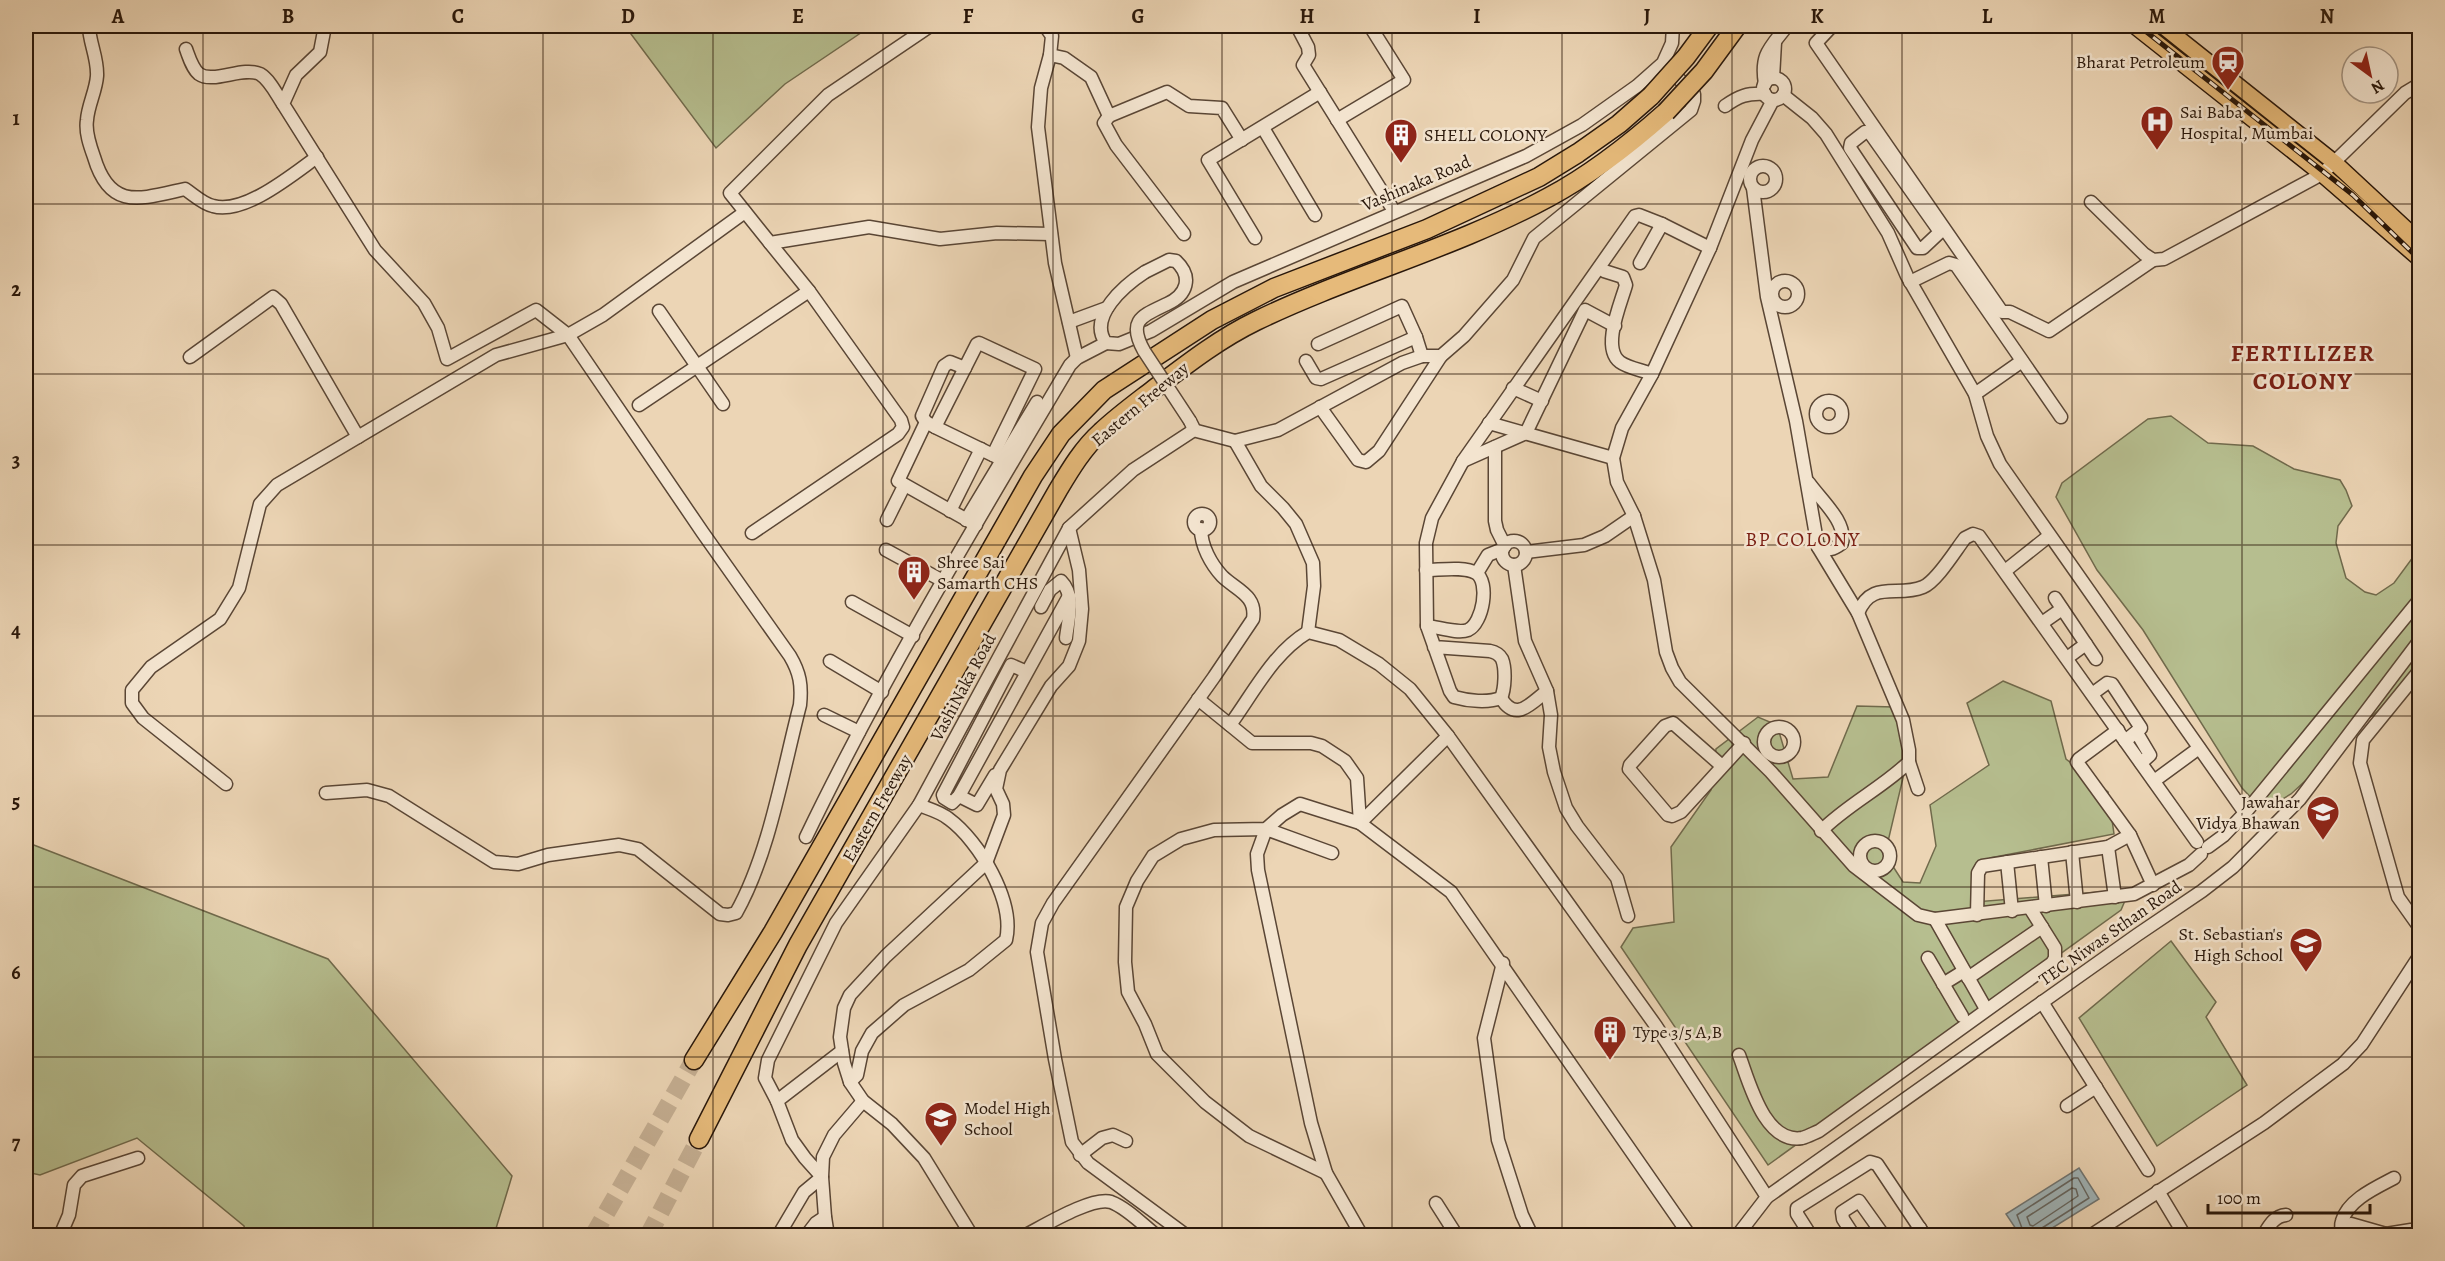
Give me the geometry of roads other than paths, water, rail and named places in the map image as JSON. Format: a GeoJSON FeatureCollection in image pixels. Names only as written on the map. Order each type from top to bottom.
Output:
{"type":"FeatureCollection","features":[{"type":"Feature","properties":{"kind":"highway","name":"Eastern Freeway"},"geometry":{"type":"LineString","coordinates":[[694,1059],[773,932],[1033,476],[1061,434],[1080,413],[1104,390],[1236,306],[1274,288],[1427,229],[1530,181],[1578,153],[1619,124],[1651,96],[1686,57],[1709,26]]}},
{"type":"Feature","properties":{"kind":"highway","name":"Eastern Freeway"},"geometry":{"type":"LineString","coordinates":[[699,1139],[810,924],[1058,490],[1083,452],[1100,433],[1194,358],[1224,339],[1283,309],[1436,249],[1549,197],[1590,172],[1633,141],[1666,112],[1704,71],[1737,26]]}},
{"type":"Feature","properties":{"kind":"main road"},"geometry":{"type":"LineString","coordinates":[[2135,26],[2322,174],[2420,242]]}},
{"type":"Feature","properties":{"kind":"main road"},"geometry":{"type":"LineString","coordinates":[[2160,45],[2168,30],[2335,163],[2420,259]]}},
{"type":"Feature","properties":{"kind":"main road"},"geometry":{"type":"LineString","coordinates":[[2210,85],[2220,71]]}},
{"type":"Feature","properties":{"kind":"street"},"geometry":{"type":"LineString","coordinates":[[89,26],[97,76],[86,122],[89,142],[98,171],[115,194],[129,198],[185,189],[212,206],[228,208],[243,204],[263,193],[317,158]]}},
{"type":"Feature","properties":{"kind":"street"},"geometry":{"type":"LineString","coordinates":[[283,104],[296,75],[320,52],[325,26]]}},
{"type":"Feature","properties":{"kind":"street"},"geometry":{"type":"LineString","coordinates":[[753,533],[898,434],[903,427],[901,420],[808,291],[730,193],[828,95],[930,26]]}},
{"type":"Feature","properties":{"kind":"street"},"geometry":{"type":"LineString","coordinates":[[971,523],[1070,365],[1077,358],[1055,263],[1038,127],[1041,88],[1050,55],[1052,36],[1045,26]]}},
{"type":"Feature","properties":{"kind":"street"},"geometry":{"type":"LineString","coordinates":[[1297,26],[1308,47],[1309,55],[1303,65],[1394,211]]}},
{"type":"Feature","properties":{"kind":"street"},"geometry":{"type":"LineString","coordinates":[[1337,120],[1404,80],[1370,26]]}},
{"type":"Feature","properties":{"kind":"street"},"geometry":{"type":"LineString","coordinates":[[1320,407],[1358,460],[1366,462],[1379,451],[1441,356],[1464,336],[1513,280],[1534,238],[1690,110],[1694,94],[1664,63],[1672,43],[1673,26]]}},
{"type":"Feature","properties":{"kind":"street"},"geometry":{"type":"LineString","coordinates":[[1787,26],[1775,40],[1772,90],[1710,248],[1652,374],[1622,428],[1613,458],[1617,482],[1634,516],[1654,580],[1666,652],[1680,682],[1747,746],[1821,831],[1865,872],[1918,915],[1935,919],[2115,897],[2134,894],[2153,885],[2189,865],[2202,848],[2223,836],[2245,813],[2420,599]]}},
{"type":"Feature","properties":{"kind":"street"},"geometry":{"type":"LineString","coordinates":[[1832,26],[1816,43],[2002,312],[2010,312],[2049,331],[2153,260],[2163,259],[2322,174],[2405,93],[2420,84]]}},
{"type":"Feature","properties":{"kind":"street"},"geometry":{"type":"LineString","coordinates":[[186,49],[194,68],[207,77],[248,72],[259,74],[266,79],[375,250],[424,303],[438,328],[447,359],[536,310],[568,335],[800,673],[802,688],[800,705],[762,849],[747,893],[736,913],[720,914],[638,849],[619,845],[548,855],[518,864],[494,862],[389,796],[367,790],[326,793]]}},
{"type":"Feature","properties":{"kind":"street"},"geometry":{"type":"LineString","coordinates":[[1050,55],[1064,57],[1091,77],[1108,116]]}},
{"type":"Feature","properties":{"kind":"street","name":"Vashinaka Road"},"geometry":{"type":"LineString","coordinates":[[1077,358],[1106,343],[1119,344],[1151,331],[1233,282],[1526,156],[1582,125],[1637,86],[1664,63]]}},
{"type":"Feature","properties":{"kind":"street"},"geometry":{"type":"LineString","coordinates":[[1725,106],[1739,96],[1772,90],[1812,118],[1826,134],[1888,233],[1910,282],[1975,394],[1987,436],[2000,464],[2049,537],[2245,813]]}},
{"type":"Feature","properties":{"kind":"street"},"geometry":{"type":"LineString","coordinates":[[1184,234],[1116,145],[1104,123],[1108,116],[1167,92],[1189,106],[1222,108],[1242,140]]}},
{"type":"Feature","properties":{"kind":"street"},"geometry":{"type":"LineString","coordinates":[[1255,238],[1208,160],[1320,92]]}},
{"type":"Feature","properties":{"kind":"street"},"geometry":{"type":"LineString","coordinates":[[1263,128],[1315,215]]}},
{"type":"Feature","properties":{"kind":"street"},"geometry":{"type":"LineString","coordinates":[[1865,132],[1870,133],[1940,234],[1919,249],[1902,224],[1850,148],[1851,143],[1865,132]]}},
{"type":"Feature","properties":{"kind":"street"},"geometry":{"type":"LineString","coordinates":[[1752,140],[1749,180],[1753,188],[1769,297],[1796,421],[1818,547],[1858,612],[1903,720],[1909,750],[1908,762],[1918,789]]}},
{"type":"Feature","properties":{"kind":"street"},"geometry":{"type":"LineString","coordinates":[[1751,172],[1762,165],[1771,168],[1776,176],[1775,184],[1769,190],[1761,192],[1753,188]]}},
{"type":"Feature","properties":{"kind":"street"},"geometry":{"type":"LineString","coordinates":[[1871,205],[1882,196]]}},
{"type":"Feature","properties":{"kind":"street"},"geometry":{"type":"LineString","coordinates":[[2091,202],[2153,260]]}},
{"type":"Feature","properties":{"kind":"street"},"geometry":{"type":"LineString","coordinates":[[226,784],[143,718],[132,703],[132,690],[152,666],[220,619],[239,588],[260,504],[277,484],[496,355],[568,335],[603,315],[745,212]]}},
{"type":"Feature","properties":{"kind":"street"},"geometry":{"type":"LineString","coordinates":[[1434,647],[1490,651],[1498,654],[1502,660],[1504,681],[1504,692],[1501,698],[1493,701],[1454,697],[1434,647],[1427,626],[1426,570],[1426,543],[1432,518],[1463,461],[1635,216],[1639,215],[1662,224],[1710,248]]}},
{"type":"Feature","properties":{"kind":"street"},"geometry":{"type":"LineString","coordinates":[[1640,263],[1662,224]]}},
{"type":"Feature","properties":{"kind":"street"},"geometry":{"type":"LineString","coordinates":[[1888,233],[1902,224]]}},
{"type":"Feature","properties":{"kind":"street"},"geometry":{"type":"LineString","coordinates":[[770,243],[870,228],[940,238],[997,233],[1051,234]]}},
{"type":"Feature","properties":{"kind":"street"},"geometry":{"type":"LineString","coordinates":[[1106,343],[1102,335],[1102,318],[1116,295],[1144,272],[1169,260],[1176,261],[1186,274],[1188,283],[1178,298],[1147,312],[1137,325],[1138,339],[1191,425],[1235,441],[1278,430],[1381,374],[1422,356],[1441,356]]}},
{"type":"Feature","properties":{"kind":"street"},"geometry":{"type":"LineString","coordinates":[[1910,282],[1953,263],[2061,417]]}},
{"type":"Feature","properties":{"kind":"street"},"geometry":{"type":"LineString","coordinates":[[1604,271],[1623,277],[1626,285],[1610,343],[1620,362],[1652,374]]}},
{"type":"Feature","properties":{"kind":"street"},"geometry":{"type":"LineString","coordinates":[[639,405],[808,291]]}},
{"type":"Feature","properties":{"kind":"street"},"geometry":{"type":"LineString","coordinates":[[190,357],[273,297],[281,304],[358,437]]}},
{"type":"Feature","properties":{"kind":"street"},"geometry":{"type":"LineString","coordinates":[[1572,303],[1615,326]]}},
{"type":"Feature","properties":{"kind":"street"},"geometry":{"type":"LineString","coordinates":[[1318,344],[1400,306],[1404,308],[1422,356]]}},
{"type":"Feature","properties":{"kind":"street"},"geometry":{"type":"LineString","coordinates":[[1068,322],[1107,308]]}},
{"type":"Feature","properties":{"kind":"street"},"geometry":{"type":"LineString","coordinates":[[1463,461],[1526,433],[1586,310]]}},
{"type":"Feature","properties":{"kind":"street"},"geometry":{"type":"LineString","coordinates":[[658,311],[723,404]]}},
{"type":"Feature","properties":{"kind":"street"},"geometry":{"type":"LineString","coordinates":[[1306,361],[1316,378],[1321,379],[1416,337]]}},
{"type":"Feature","properties":{"kind":"street"},"geometry":{"type":"LineString","coordinates":[[806,837],[855,730],[913,636],[944,580],[971,523],[1035,369],[981,343],[976,344],[965,368],[898,481],[971,523]]}},
{"type":"Feature","properties":{"kind":"street"},"geometry":{"type":"LineString","coordinates":[[1975,394],[2022,361]]}},
{"type":"Feature","properties":{"kind":"street"},"geometry":{"type":"LineString","coordinates":[[965,368],[950,362],[944,366],[922,416],[931,425],[998,457]]}},
{"type":"Feature","properties":{"kind":"street"},"geometry":{"type":"LineString","coordinates":[[1513,388],[1542,401]]}},
{"type":"Feature","properties":{"kind":"street"},"geometry":{"type":"LineString","coordinates":[[998,457],[1037,402]]}},
{"type":"Feature","properties":{"kind":"street"},"geometry":{"type":"LineString","coordinates":[[1796,421],[1815,415]]}},
{"type":"Feature","properties":{"kind":"street"},"geometry":{"type":"LineString","coordinates":[[1489,423],[1613,458]]}},
{"type":"Feature","properties":{"kind":"street","name":"VashiNaka Road"},"geometry":{"type":"LineString","coordinates":[[822,1177],[792,1140],[777,1101],[765,1078],[768,1060],[836,923],[920,805],[1069,528],[1133,470],[1191,425]]}},
{"type":"Feature","properties":{"kind":"street"},"geometry":{"type":"LineString","coordinates":[[1235,441],[1261,486],[1296,524],[1313,563],[1314,586],[1308,632]]}},
{"type":"Feature","properties":{"kind":"street"},"geometry":{"type":"LineString","coordinates":[[1477,573],[1488,555],[1504,547],[1516,542],[1523,545],[1526,552],[1521,563],[1514,565],[1504,560],[1504,547],[1496,521],[1495,447]]}},
{"type":"Feature","properties":{"kind":"street"},"geometry":{"type":"LineString","coordinates":[[950,511],[981,449]]}},
{"type":"Feature","properties":{"kind":"street"},"geometry":{"type":"LineString","coordinates":[[1807,481],[1842,527],[1844,536],[1842,543],[1836,548],[1827,551],[1818,547]]}},
{"type":"Feature","properties":{"kind":"street"},"geometry":{"type":"LineString","coordinates":[[887,520],[904,486]]}},
{"type":"Feature","properties":{"kind":"street"},"geometry":{"type":"LineString","coordinates":[[1526,552],[1584,545],[1605,536],[1634,516]]}},
{"type":"Feature","properties":{"kind":"street"},"geometry":{"type":"LineString","coordinates":[[972,1236],[924,1158],[892,1124],[863,1101],[850,1082],[840,1037],[844,1008],[850,995],[886,956],[986,863],[1004,815],[1003,804],[996,789],[1000,770],[1051,686],[1069,666],[1079,641],[1082,609],[1079,570],[1069,528]]}},
{"type":"Feature","properties":{"kind":"street"},"geometry":{"type":"LineString","coordinates":[[1187,1236],[1080,1155],[1072,1142],[1037,952],[1042,923],[1053,903],[1253,619],[1255,611],[1246,594],[1224,578],[1216,568],[1202,542],[1201,530]]}},
{"type":"Feature","properties":{"kind":"street"},"geometry":{"type":"LineString","coordinates":[[1858,612],[1866,598],[1875,592],[1914,589],[1930,582],[1965,538],[1973,534],[1984,541],[2202,848]]}},
{"type":"Feature","properties":{"kind":"street"},"geometry":{"type":"LineString","coordinates":[[2006,571],[2049,537]]}},
{"type":"Feature","properties":{"kind":"street"},"geometry":{"type":"LineString","coordinates":[[886,549],[944,580]]}},
{"type":"Feature","properties":{"kind":"street"},"geometry":{"type":"LineString","coordinates":[[1514,565],[1525,641],[1547,691],[1551,715],[1550,760],[1566,808],[1576,826],[1617,878],[1628,916]]}},
{"type":"Feature","properties":{"kind":"street"},"geometry":{"type":"LineString","coordinates":[[1426,570],[1465,570],[1477,573],[1482,580],[1483,600],[1477,624],[1466,631],[1427,626]]}},
{"type":"Feature","properties":{"kind":"street"},"geometry":{"type":"LineString","coordinates":[[1035,592],[1044,602],[1050,591],[1061,581],[1069,596],[1070,605],[1066,638]]}},
{"type":"Feature","properties":{"kind":"street"},"geometry":{"type":"LineString","coordinates":[[942,815],[955,799],[987,745],[1069,596]]}},
{"type":"Feature","properties":{"kind":"street"},"geometry":{"type":"LineString","coordinates":[[2055,598],[2097,659]]}},
{"type":"Feature","properties":{"kind":"street"},"geometry":{"type":"LineString","coordinates":[[852,603],[913,636]]}},
{"type":"Feature","properties":{"kind":"street"},"geometry":{"type":"LineString","coordinates":[[2042,623],[2062,609]]}},
{"type":"Feature","properties":{"kind":"street"},"geometry":{"type":"LineString","coordinates":[[1230,724],[1275,659],[1291,642],[1308,632],[1340,640],[1379,664],[1410,689],[1448,736],[1656,1026],[1767,1197]]}},
{"type":"Feature","properties":{"kind":"street","name":"TEC Niwas Sthan Road"},"geometry":{"type":"LineString","coordinates":[[1737,1236],[1767,1197],[2233,867],[2300,799],[2420,640]]}},
{"type":"Feature","properties":{"kind":"street"},"geometry":{"type":"LineString","coordinates":[[2067,658],[2086,644]]}},
{"type":"Feature","properties":{"kind":"street"},"geometry":{"type":"LineString","coordinates":[[997,661],[1010,668]]}},
{"type":"Feature","properties":{"kind":"street"},"geometry":{"type":"LineString","coordinates":[[830,662],[879,690]]}},
{"type":"Feature","properties":{"kind":"street"},"geometry":{"type":"LineString","coordinates":[[1014,742],[978,804],[944,798],[943,795],[1010,668],[1013,665],[1027,672]]}},
{"type":"Feature","properties":{"kind":"street"},"geometry":{"type":"LineString","coordinates":[[2420,670],[2363,740],[2360,763],[2398,897],[2420,928]]}},
{"type":"Feature","properties":{"kind":"street"},"geometry":{"type":"LineString","coordinates":[[2092,694],[2107,683],[2112,684],[2140,726],[2140,731],[2126,741]]}},
{"type":"Feature","properties":{"kind":"street"},"geometry":{"type":"LineString","coordinates":[[1501,698],[1505,706],[1518,711],[1526,708],[1547,691]]}},
{"type":"Feature","properties":{"kind":"street"},"geometry":{"type":"LineString","coordinates":[[1198,699],[1252,743],[1311,743],[1322,746],[1345,761],[1357,778],[1360,823]]}},
{"type":"Feature","properties":{"kind":"street"},"geometry":{"type":"LineString","coordinates":[[824,715],[855,730]]}},
{"type":"Feature","properties":{"kind":"street"},"geometry":{"type":"LineString","coordinates":[[1722,766],[1673,723],[1665,726],[1629,765],[1629,769],[1668,815],[1672,816],[1681,812],[1722,766],[1747,746],[1765,737]]}},
{"type":"Feature","properties":{"kind":"street"},"geometry":{"type":"LineString","coordinates":[[1781,727],[1790,732],[1793,746],[1788,753],[1779,756],[1767,751],[1765,737],[1767,732],[1781,727]]}},
{"type":"Feature","properties":{"kind":"street"},"geometry":{"type":"LineString","coordinates":[[2118,730],[2078,762],[2130,836],[2153,885]]}},
{"type":"Feature","properties":{"kind":"street"},"geometry":{"type":"LineString","coordinates":[[2136,733],[2150,755],[2141,762]]}},
{"type":"Feature","properties":{"kind":"street"},"geometry":{"type":"LineString","coordinates":[[1360,823],[1448,736]]}},
{"type":"Feature","properties":{"kind":"street"},"geometry":{"type":"LineString","coordinates":[[987,745],[1006,755]]}},
{"type":"Feature","properties":{"kind":"street"},"geometry":{"type":"LineString","coordinates":[[951,747],[965,753]]}},
{"type":"Feature","properties":{"kind":"street"},"geometry":{"type":"LineString","coordinates":[[2154,781],[2199,748]]}},
{"type":"Feature","properties":{"kind":"street"},"geometry":{"type":"LineString","coordinates":[[1772,772],[1779,756]]}},
{"type":"Feature","properties":{"kind":"street"},"geometry":{"type":"LineString","coordinates":[[1821,831],[1835,816],[1893,777],[1908,762]]}},
{"type":"Feature","properties":{"kind":"street"},"geometry":{"type":"LineString","coordinates":[[1362,1236],[1326,1173],[1311,1123],[1260,886],[1257,854],[1266,829],[1282,815],[1300,804],[1360,823],[1452,892],[1690,1236]]}},
{"type":"Feature","properties":{"kind":"street"},"geometry":{"type":"LineString","coordinates":[[850,1082],[855,1078],[862,1051],[873,1033],[904,1005],[969,970],[1004,944],[1008,933],[1004,906],[986,863],[972,840],[942,815],[920,805]]}},
{"type":"Feature","properties":{"kind":"street"},"geometry":{"type":"LineString","coordinates":[[1326,1173],[1249,1136],[1205,1102],[1157,1054],[1145,1024],[1128,992],[1125,962],[1126,907],[1137,881],[1153,856],[1181,838],[1214,830],[1266,829],[1332,853]]}},
{"type":"Feature","properties":{"kind":"street"},"geometry":{"type":"LineString","coordinates":[[1977,915],[1980,868],[2108,847],[2130,836]]}},
{"type":"Feature","properties":{"kind":"street"},"geometry":{"type":"LineString","coordinates":[[2108,847],[2115,897]]}},
{"type":"Feature","properties":{"kind":"street"},"geometry":{"type":"LineString","coordinates":[[2072,852],[2077,902]]}},
{"type":"Feature","properties":{"kind":"street"},"geometry":{"type":"LineString","coordinates":[[2041,857],[2046,906]]}},
{"type":"Feature","properties":{"kind":"street"},"geometry":{"type":"LineString","coordinates":[[2007,862],[2012,910]]}},
{"type":"Feature","properties":{"kind":"street"},"geometry":{"type":"LineString","coordinates":[[1739,1055],[1760,1111],[1775,1131],[1801,1138],[1819,1131],[2055,958],[2055,948],[2030,908]]}},
{"type":"Feature","properties":{"kind":"street"},"geometry":{"type":"LineString","coordinates":[[1935,919],[1986,1009]]}},
{"type":"Feature","properties":{"kind":"street"},"geometry":{"type":"LineString","coordinates":[[1943,984],[1966,974],[2042,927]]}},
{"type":"Feature","properties":{"kind":"street"},"geometry":{"type":"LineString","coordinates":[[2090,1236],[2264,1123],[2343,1064],[2362,1044],[2420,955]]}},
{"type":"Feature","properties":{"kind":"street"},"geometry":{"type":"LineString","coordinates":[[1928,958],[1962,1016]]}},
{"type":"Feature","properties":{"kind":"street"},"geometry":{"type":"LineString","coordinates":[[1503,963],[1484,1038],[1498,1140],[1522,1215],[1532,1236]]}},
{"type":"Feature","properties":{"kind":"street"},"geometry":{"type":"LineString","coordinates":[[2042,1002],[2148,1170]]}},
{"type":"Feature","properties":{"kind":"street"},"geometry":{"type":"LineString","coordinates":[[777,1101],[842,1051]]}},
{"type":"Feature","properties":{"kind":"street"},"geometry":{"type":"LineString","coordinates":[[2067,1106],[2096,1087]]}},
{"type":"Feature","properties":{"kind":"street"},"geometry":{"type":"LineString","coordinates":[[828,1236],[822,1177],[823,1157],[834,1135],[863,1101]]}},
{"type":"Feature","properties":{"kind":"street"},"geometry":{"type":"LineString","coordinates":[[1080,1155],[1102,1138],[1113,1135],[1126,1141]]}},
{"type":"Feature","properties":{"kind":"street"},"geometry":{"type":"LineString","coordinates":[[60,1236],[69,1215],[74,1185],[82,1176],[138,1158]]}},
{"type":"Feature","properties":{"kind":"street"},"geometry":{"type":"LineString","coordinates":[[1811,1236],[1797,1214],[1797,1208],[1870,1162],[1877,1164],[1918,1233]]}},
{"type":"Feature","properties":{"kind":"street"},"geometry":{"type":"LineString","coordinates":[[778,1236],[804,1192],[822,1177]]}},
{"type":"Feature","properties":{"kind":"street"},"geometry":{"type":"LineString","coordinates":[[2394,1178],[2366,1192],[2345,1226],[2386,1234],[2411,1230],[2414,1236]]}},
{"type":"Feature","properties":{"kind":"street"},"geometry":{"type":"LineString","coordinates":[[2158,1191],[2185,1236]]}},
{"type":"Feature","properties":{"kind":"street"},"geometry":{"type":"LineString","coordinates":[[1024,1236],[1088,1205],[1108,1201],[1118,1206],[1156,1236]]}},
{"type":"Feature","properties":{"kind":"street"},"geometry":{"type":"LineString","coordinates":[[1854,1236],[1843,1219],[1842,1212],[1859,1201],[1884,1236]]}},
{"type":"Feature","properties":{"kind":"street"},"geometry":{"type":"LineString","coordinates":[[1436,1203],[1457,1236]]}},
{"type":"Feature","properties":{"kind":"street"},"geometry":{"type":"LineString","coordinates":[[2263,1236],[2273,1220],[2286,1215]]}},
{"type":"Feature","properties":{"kind":"street"},"geometry":{"type":"LineString","coordinates":[[806,1236],[816,1223],[825,1217]]}},
{"type":"Feature","properties":{"kind":"water"},"geometry":{"type":"Polygon","coordinates":[[[2079,1168],[2099,1199],[2041,1235],[2020,1235],[2006,1214],[2079,1168]]]}},
{"type":"Feature","properties":{"kind":"tunnel"},"geometry":{"type":"LineString","coordinates":[[593,1236],[694,1060]]}},
{"type":"Feature","properties":{"kind":"tunnel"},"geometry":{"type":"LineString","coordinates":[[648,1236],[699,1139]]}},
{"type":"Feature","properties":{"kind":"railway"},"geometry":{"type":"LineString","coordinates":[[2139,26],[2353,195],[2420,260]]}},
{"type":"Feature","properties":{"kind":"place","name":"Bharat Petroleum"},"geometry":{"type":"Point","coordinates":[2228,91]}},
{"type":"Feature","properties":{"kind":"place","name":"Sai Baba Hospital, Mumbai"},"geometry":{"type":"Point","coordinates":[2157,151]}},
{"type":"Feature","properties":{"kind":"place","name":"SHELL COLONY"},"geometry":{"type":"Point","coordinates":[1401,164]}},
{"type":"Feature","properties":{"kind":"place","name":"Shree Sai Samarth CHS"},"geometry":{"type":"Point","coordinates":[914,601]}},
{"type":"Feature","properties":{"kind":"place","name":"Jawahar Vidya Bhawan"},"geometry":{"type":"Point","coordinates":[2323,841]}},
{"type":"Feature","properties":{"kind":"place","name":"St. Sebastian's High School"},"geometry":{"type":"Point","coordinates":[2306,973]}},
{"type":"Feature","properties":{"kind":"place","name":"Type 3/5 A,B"},"geometry":{"type":"Point","coordinates":[1610,1061]}},
{"type":"Feature","properties":{"kind":"place","name":"Model High School"},"geometry":{"type":"Point","coordinates":[941,1147]}},
{"type":"Feature","properties":{"kind":"district","name":"FERTILIZER COLONY"},"geometry":{"type":"Point","coordinates":[2303,367]}},
{"type":"Feature","properties":{"kind":"district","name":"BP COLONY"},"geometry":{"type":"Point","coordinates":[1803,539]}}]}
